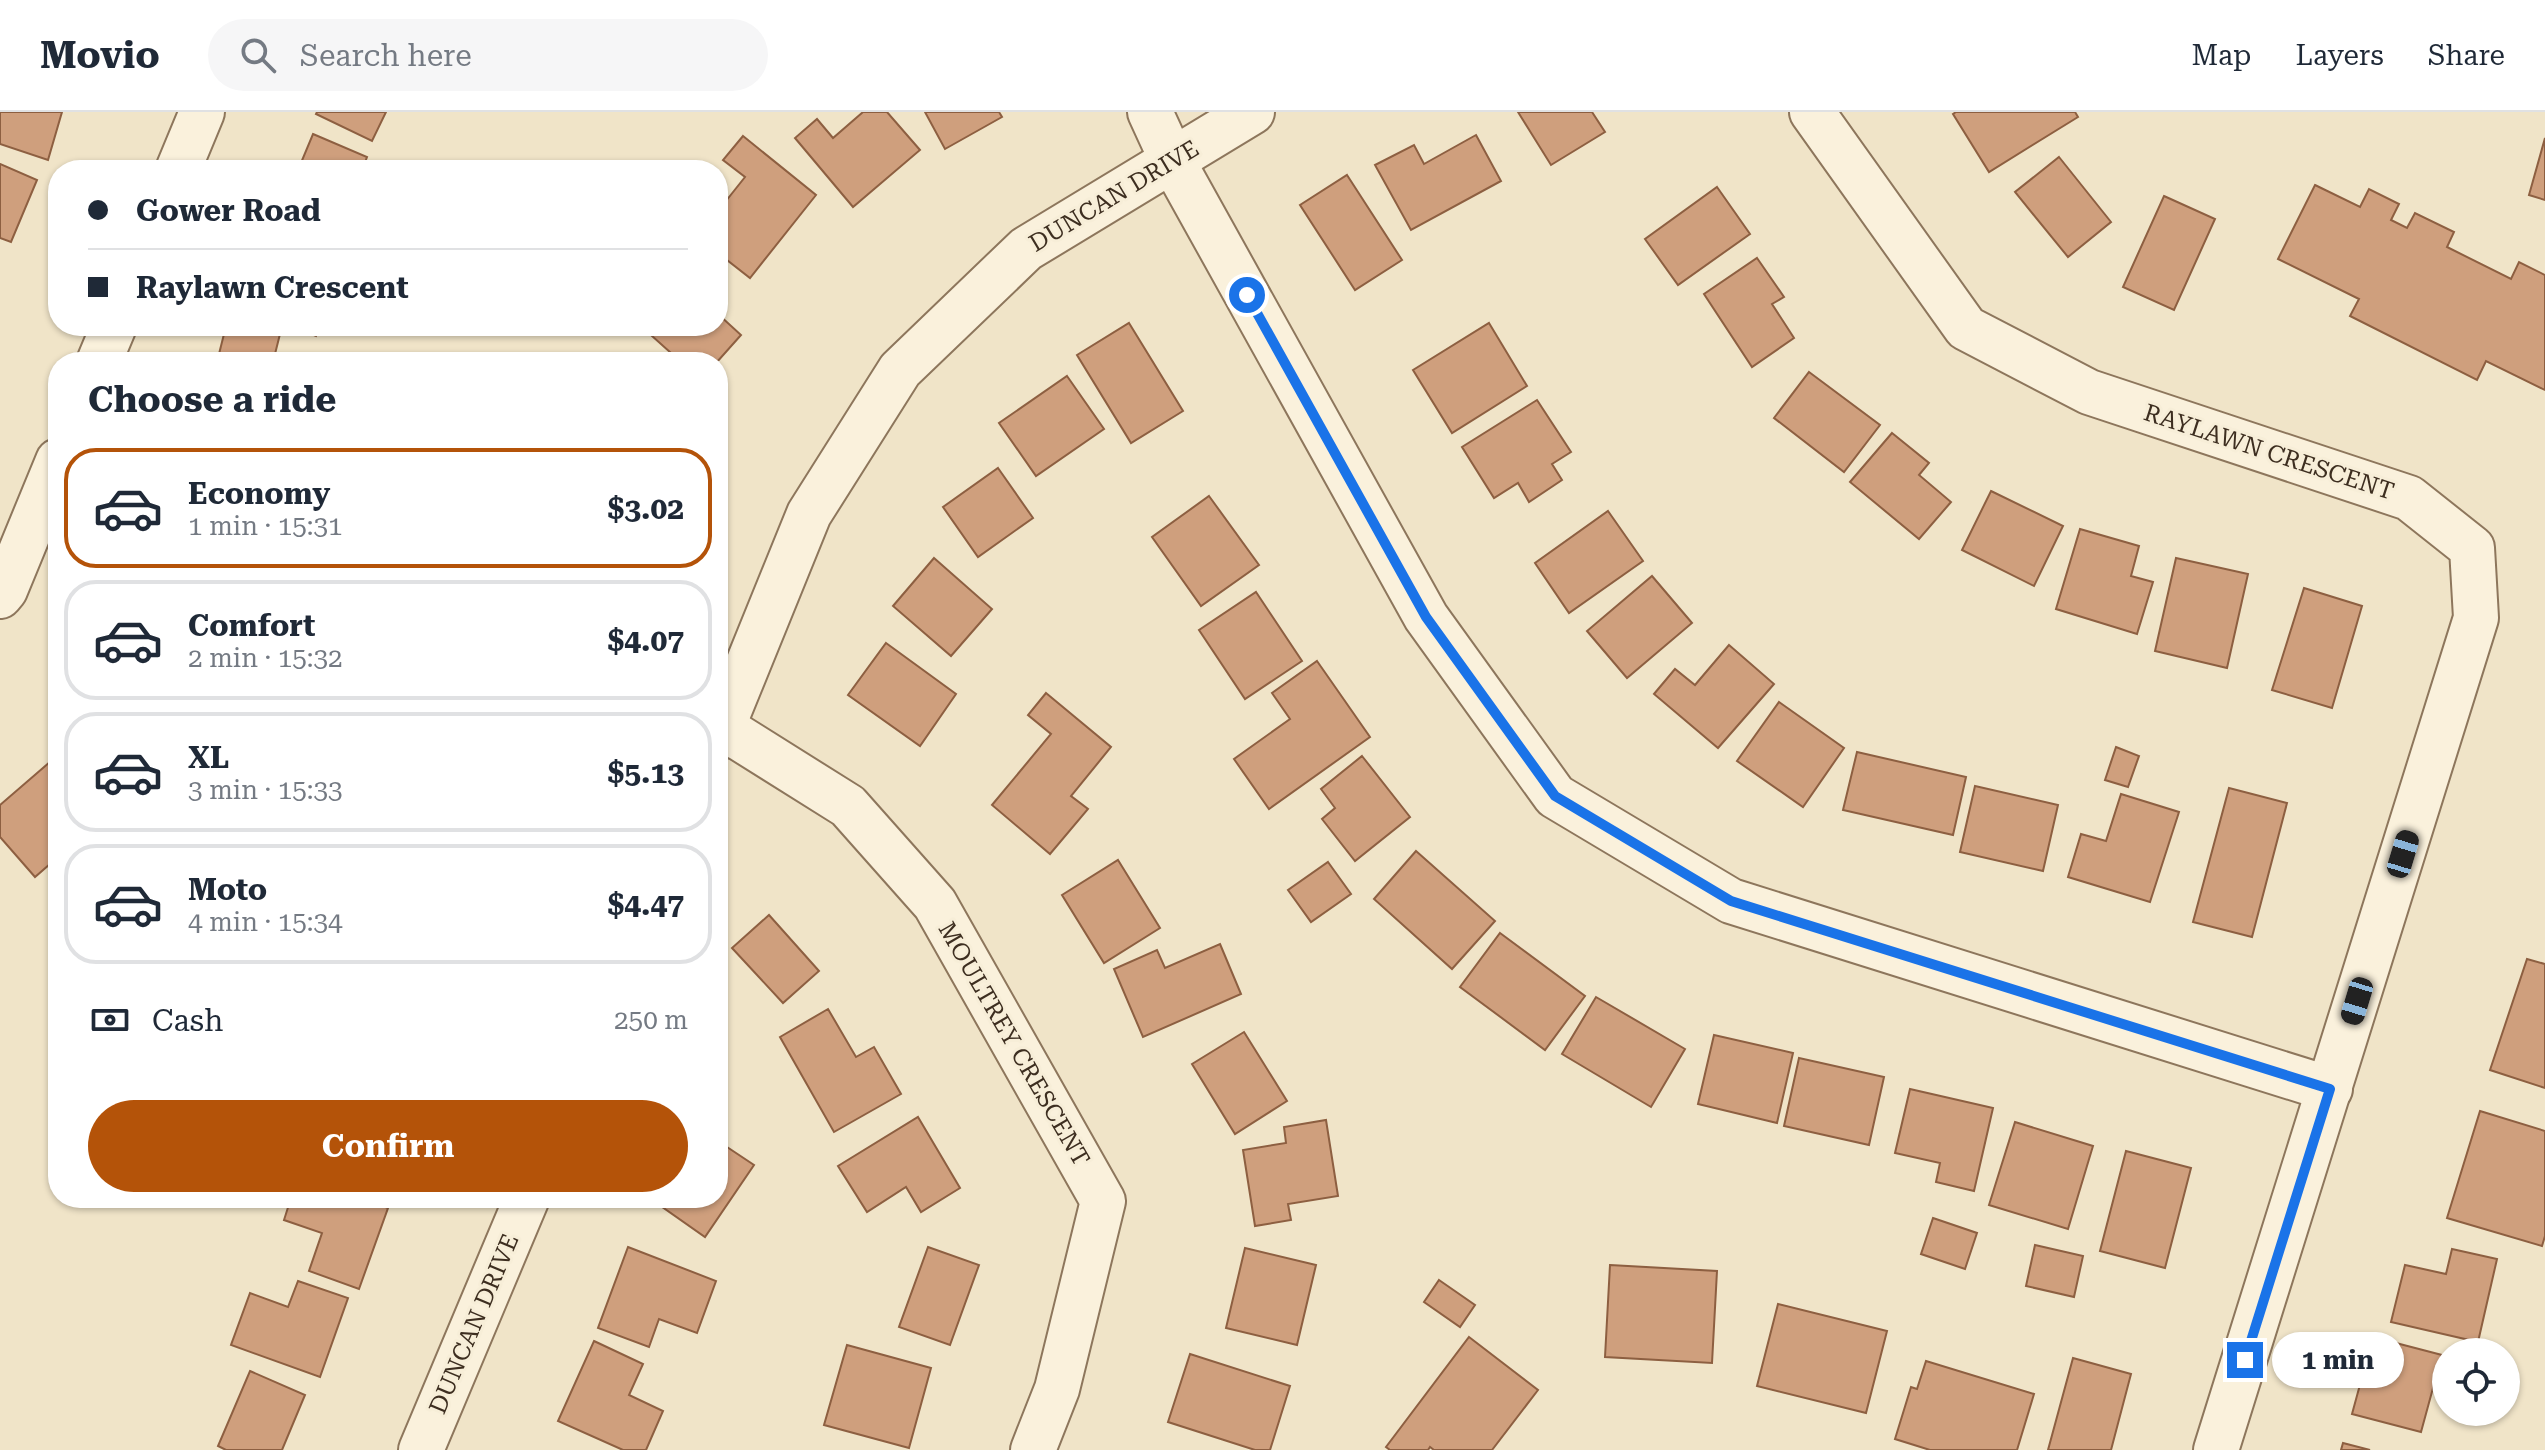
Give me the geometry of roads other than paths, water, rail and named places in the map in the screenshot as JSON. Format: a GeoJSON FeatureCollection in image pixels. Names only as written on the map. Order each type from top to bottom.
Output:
{"type":"FeatureCollection","features":[{"type":"Feature","properties":{"kind":"street"},"geometry":{"type":"LineString","coordinates":[[182,160],[202,112]]}},
{"type":"Feature","properties":{"kind":"street"},"geometry":{"type":"LineString","coordinates":[[1150,112],[1172,160],[1426,617],[1555,796],[1731,901],[2330,1089]]}},
{"type":"Feature","properties":{"kind":"street","name":"DUNCAN DRIVE"},"geometry":{"type":"LineString","coordinates":[[728,713],[809,514],[900,370],[1026,249],[1252,112]]}},
{"type":"Feature","properties":{"kind":"street","name":"RAYLAWN CRESCENT"},"geometry":{"type":"LineString","coordinates":[[1812,112],[1966,328],[2089,392],[2409,498],[2472,548],[2476,618],[2216,1450]]}},
{"type":"Feature","properties":{"kind":"street"},"geometry":{"type":"LineString","coordinates":[[0,596],[48,485]]}},
{"type":"Feature","properties":{"kind":"street","name":"MOULTREY CRESCENT"},"geometry":{"type":"LineString","coordinates":[[728,738],[848,806],[935,904],[1103,1201],[1057,1389],[1033,1450]]}},
{"type":"Feature","properties":{"kind":"street","name":"DUNCAN DRIVE"},"geometry":{"type":"LineString","coordinates":[[421,1450],[523,1208]]}}]}
